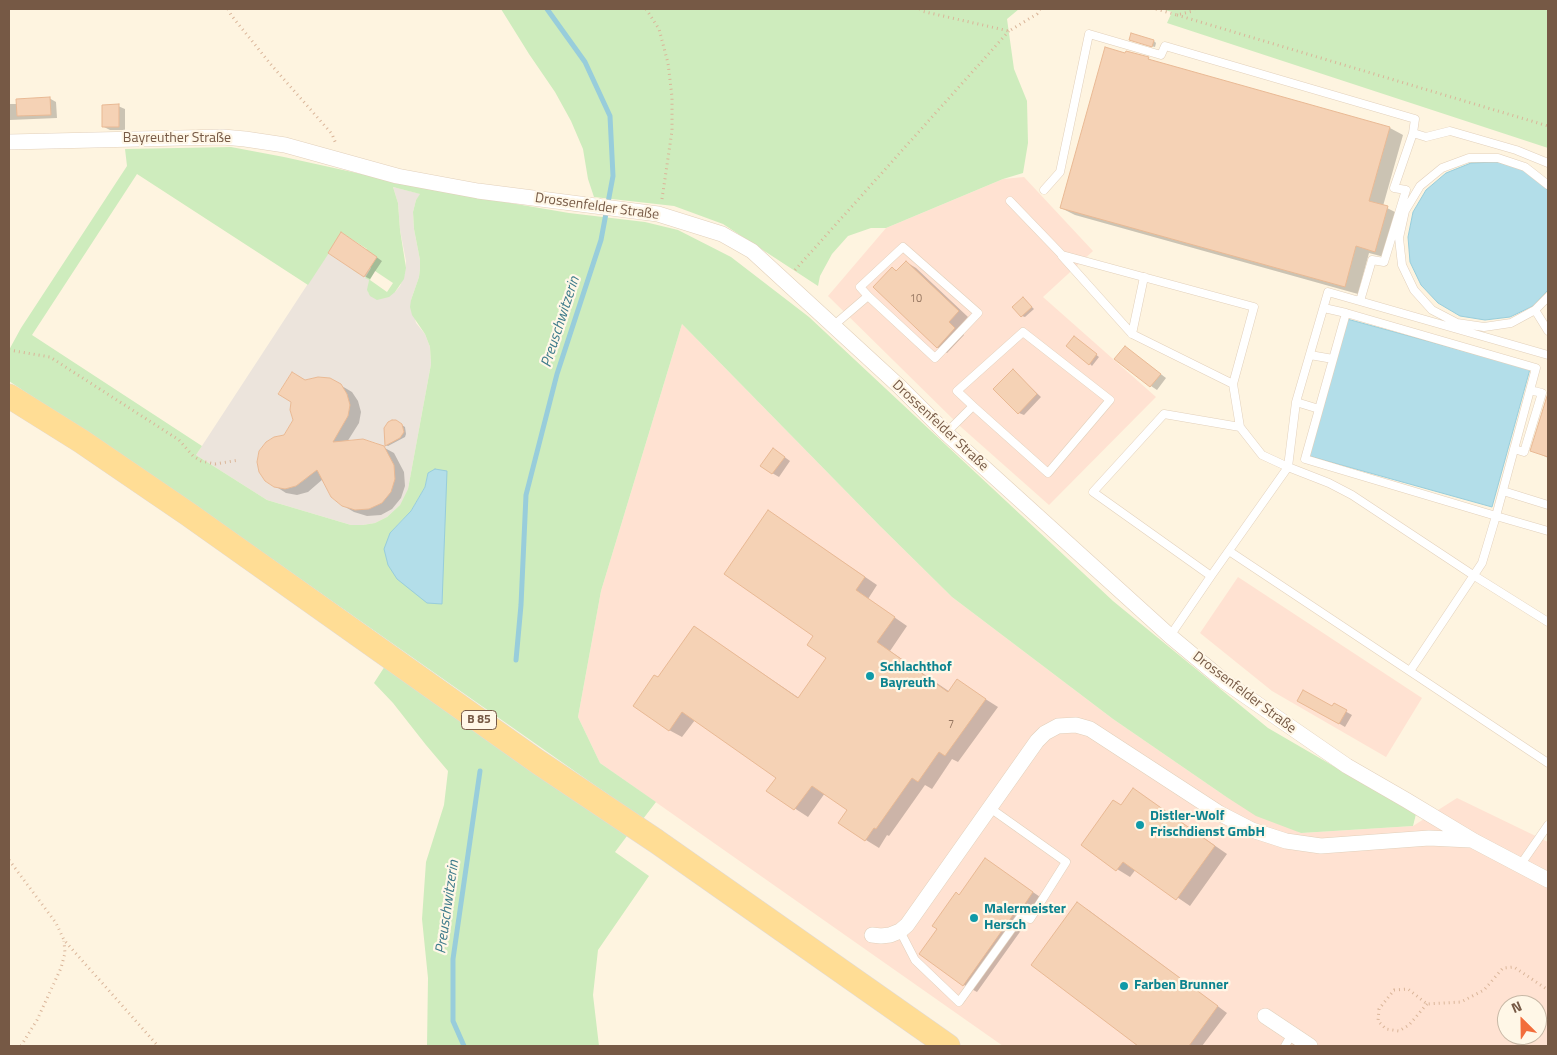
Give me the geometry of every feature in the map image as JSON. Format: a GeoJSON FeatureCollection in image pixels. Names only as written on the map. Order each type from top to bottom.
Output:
{"type":"FeatureCollection","features":[{"type":"Feature","properties":{"kind":"main road","name":"B 85"},"geometry":{"type":"LineString","coordinates":[[9,396],[81,441],[188,514],[538,762],[656,841],[948,1046]]}},
{"type":"Feature","properties":{"kind":"street","name":"Bayreuther Straße"},"geometry":{"type":"LineString","coordinates":[[9,142],[223,137],[285,145],[344,161]]}},
{"type":"Feature","properties":{"kind":"street","name":"Drossenfelder Straße"},"geometry":{"type":"LineString","coordinates":[[344,161],[397,176],[478,191],[653,214],[722,234],[752,251],[900,387],[946,433],[1170,636],[1224,681],[1348,766],[1474,841],[1521,864],[1548,880]]}},
{"type":"Feature","properties":{"kind":"street","name":"Drossenfelder Straße"},"geometry":{"type":"LineString","coordinates":[[900,931],[908,925],[1037,741],[1045,733],[1058,726],[1076,725],[1090,729],[1218,814],[1252,830],[1286,842],[1321,846],[1429,838],[1474,841]]}},
{"type":"Feature","properties":{"kind":"street"},"geometry":{"type":"LineString","coordinates":[[872,935],[882,936],[900,931]]}},
{"type":"Feature","properties":{"kind":"street"},"geometry":{"type":"LineString","coordinates":[[1265,1016],[1289,1040],[1310,1046]]}},
{"type":"Feature","properties":{"kind":"lane"},"geometry":{"type":"LineString","coordinates":[[1044,190],[1060,172],[1089,34],[1161,55],[1165,46],[1415,119],[1394,188],[1406,190],[1399,238],[1402,265],[1414,290],[1432,310],[1456,326],[1546,354],[1536,368],[1482,563],[1410,671]]}},
{"type":"Feature","properties":{"kind":"lane"},"geometry":{"type":"LineString","coordinates":[[1412,133],[1426,137],[1450,131],[1516,150],[1548,163]]}},
{"type":"Feature","properties":{"kind":"lane"},"geometry":{"type":"LineString","coordinates":[[1512,162],[1516,150]]}},
{"type":"Feature","properties":{"kind":"lane"},"geometry":{"type":"LineString","coordinates":[[1360,301],[1372,260],[1384,262],[1402,210],[1420,186],[1442,168],[1469,158],[1498,158],[1525,167],[1548,185]]}},
{"type":"Feature","properties":{"kind":"lane"},"geometry":{"type":"LineString","coordinates":[[1010,201],[1062,255],[1132,334],[1233,384]]}},
{"type":"Feature","properties":{"kind":"lane"},"geometry":{"type":"LineString","coordinates":[[903,247],[978,313],[935,358],[868,296],[860,287],[903,247]]}},
{"type":"Feature","properties":{"kind":"lane"},"geometry":{"type":"LineString","coordinates":[[1062,255],[1254,307],[1233,384],[1240,427],[1262,455],[1329,483],[1352,495],[1548,622]]}},
{"type":"Feature","properties":{"kind":"lane"},"geometry":{"type":"LineString","coordinates":[[1132,334],[1144,277]]}},
{"type":"Feature","properties":{"kind":"lane"},"geometry":{"type":"LineString","coordinates":[[1170,636],[1288,467],[1296,402],[1328,292],[1442,325],[1484,327],[1511,323],[1536,310],[1548,297]]}},
{"type":"Feature","properties":{"kind":"lane"},"geometry":{"type":"LineString","coordinates":[[833,326],[868,296]]}},
{"type":"Feature","properties":{"kind":"lane"},"geometry":{"type":"LineString","coordinates":[[1324,308],[1536,368]]}},
{"type":"Feature","properties":{"kind":"lane"},"geometry":{"type":"LineString","coordinates":[[1536,310],[1548,331]]}},
{"type":"Feature","properties":{"kind":"lane"},"geometry":{"type":"LineString","coordinates":[[1346,313],[1305,459],[1548,532]]}},
{"type":"Feature","properties":{"kind":"lane"},"geometry":{"type":"LineString","coordinates":[[1438,340],[1442,325]]}},
{"type":"Feature","properties":{"kind":"lane"},"geometry":{"type":"LineString","coordinates":[[1023,332],[1110,400],[1048,473],[973,406],[957,391],[1023,332]]}},
{"type":"Feature","properties":{"kind":"lane"},"geometry":{"type":"LineString","coordinates":[[1310,355],[1333,359]]}},
{"type":"Feature","properties":{"kind":"lane"},"geometry":{"type":"LineString","coordinates":[[1514,449],[1524,452],[1542,393],[1530,390]]}},
{"type":"Feature","properties":{"kind":"lane"},"geometry":{"type":"LineString","coordinates":[[1296,402],[1319,409]]}},
{"type":"Feature","properties":{"kind":"lane"},"geometry":{"type":"LineString","coordinates":[[946,433],[973,406]]}},
{"type":"Feature","properties":{"kind":"lane"},"geometry":{"type":"LineString","coordinates":[[1211,576],[1093,492],[1164,414],[1240,427]]}},
{"type":"Feature","properties":{"kind":"lane"},"geometry":{"type":"LineString","coordinates":[[1503,491],[1548,505]]}},
{"type":"Feature","properties":{"kind":"lane"},"geometry":{"type":"LineString","coordinates":[[1229,551],[1548,763]]}},
{"type":"Feature","properties":{"kind":"lane"},"geometry":{"type":"LineString","coordinates":[[900,931],[915,960],[959,1002],[1021,916],[1030,919],[1066,862],[990,808]]}},
{"type":"Feature","properties":{"kind":"lane"},"geometry":{"type":"LineString","coordinates":[[1521,864],[1548,825]]}},
{"type":"Feature","properties":{"kind":"path"},"geometry":{"type":"LineString","coordinates":[[228,9],[273,67],[332,134],[344,161]]}},
{"type":"Feature","properties":{"kind":"path"},"geometry":{"type":"LineString","coordinates":[[646,9],[659,28],[668,62],[672,97],[672,131],[664,190],[653,214]]}},
{"type":"Feature","properties":{"kind":"path"},"geometry":{"type":"LineString","coordinates":[[920,9],[921,11],[1010,31]]}},
{"type":"Feature","properties":{"kind":"path"},"geometry":{"type":"LineString","coordinates":[[785,281],[1010,31],[1037,14],[1040,9]]}},
{"type":"Feature","properties":{"kind":"path"},"geometry":{"type":"LineString","coordinates":[[1156,9],[1548,126]]}},
{"type":"Feature","properties":{"kind":"path"},"geometry":{"type":"LineString","coordinates":[[1177,15],[1193,11],[1194,9]]}},
{"type":"Feature","properties":{"kind":"path"},"geometry":{"type":"LineString","coordinates":[[9,350],[50,357],[179,440],[193,456],[201,461],[215,464],[239,460]]}},
{"type":"Feature","properties":{"kind":"path"},"geometry":{"type":"LineString","coordinates":[[9,860],[56,924],[64,940],[158,1046]]}},
{"type":"Feature","properties":{"kind":"path"},"geometry":{"type":"LineString","coordinates":[[21,1046],[37,1020],[61,968],[65,953],[64,940]]}},
{"type":"Feature","properties":{"kind":"path"},"geometry":{"type":"LineString","coordinates":[[1427,1004],[1409,1025],[1399,1031],[1386,1029],[1378,1021],[1379,1009],[1394,990],[1408,989],[1427,1004],[1462,1002],[1484,990],[1503,968],[1514,967],[1548,990]]}},
{"type":"Feature","properties":{"kind":"shaded area"},"geometry":{"type":"Polygon","coordinates":[[[1024,177],[1093,251],[1043,297],[1156,397],[1049,505],[961,427],[828,296],[886,228],[1003,179],[1024,177]]]}},
{"type":"Feature","properties":{"kind":"shaded area"},"geometry":{"type":"Polygon","coordinates":[[[393,187],[421,194],[416,200],[413,212],[420,269],[411,300],[416,323],[425,334],[430,347],[431,364],[408,489],[400,505],[387,517],[375,523],[351,525],[267,500],[196,455],[328,253],[369,280],[368,293],[395,292],[400,286],[405,273],[406,261],[400,230],[398,203],[393,187]],[[292,372],[278,393],[283,397],[298,376],[292,372]],[[318,377],[305,380],[291,399],[290,410],[293,420],[284,435],[274,437],[266,442],[259,451],[257,461],[259,472],[265,481],[274,487],[285,489],[296,486],[306,479],[333,433],[342,426],[348,416],[350,405],[347,394],[341,385],[330,378],[318,377]],[[396,420],[388,422],[384,428],[400,438],[404,432],[402,424],[396,420]],[[363,439],[349,440],[337,447],[323,471],[325,485],[331,497],[342,506],[355,510],[369,509],[381,503],[387,453],[377,443],[363,439]]]}},
{"type":"Feature","properties":{"kind":"shaded area"},"geometry":{"type":"Polygon","coordinates":[[[682,324],[952,597],[1113,719],[1225,796],[1301,833],[1413,826],[1457,798],[1548,842],[1548,1046],[1003,1046],[600,763],[578,717],[601,591],[682,324]]]}},
{"type":"Feature","properties":{"kind":"shaded area"},"geometry":{"type":"Polygon","coordinates":[[[1238,577],[1422,698],[1386,757],[1272,691],[1200,633],[1238,577]]]}},
{"type":"Feature","properties":{"kind":"green space"},"geometry":{"type":"Polygon","coordinates":[[[501,9],[1019,9],[1007,19],[1014,69],[1027,101],[1028,143],[1023,173],[1003,179],[886,228],[871,228],[848,236],[832,254],[820,276],[818,286],[723,224],[674,206],[594,197],[588,179],[583,149],[571,121],[555,92],[501,9]]]}},
{"type":"Feature","properties":{"kind":"green space"},"geometry":{"type":"Polygon","coordinates":[[[1161,9],[1548,9],[1548,148],[1167,23],[1172,12],[1161,9]]]}},
{"type":"Feature","properties":{"kind":"green space"},"geometry":{"type":"Polygon","coordinates":[[[231,147],[434,190],[569,213],[645,222],[678,230],[731,257],[809,317],[1113,601],[1268,728],[1416,814],[1413,826],[1301,833],[1256,816],[1225,796],[1113,719],[952,597],[682,324],[601,591],[578,717],[600,763],[656,802],[643,819],[252,545],[9,381],[9,350],[21,328],[127,166],[125,149],[231,147]],[[137,174],[32,335],[202,446],[196,455],[267,500],[351,525],[375,523],[387,517],[400,505],[408,489],[431,364],[430,347],[425,334],[412,315],[410,307],[420,269],[413,212],[416,200],[420,194],[393,187],[398,203],[406,268],[404,279],[395,292],[389,297],[377,300],[370,296],[367,290],[369,280],[365,278],[371,268],[366,265],[359,274],[353,270],[367,249],[342,233],[308,285],[137,174]],[[375,271],[370,280],[387,292],[393,283],[375,271]],[[428,473],[425,487],[411,511],[390,533],[427,603],[428,473]]]}},
{"type":"Feature","properties":{"kind":"green space"},"geometry":{"type":"Polygon","coordinates":[[[385,666],[627,836],[615,852],[649,876],[598,950],[593,995],[599,1046],[427,1046],[428,978],[422,919],[426,862],[444,805],[448,771],[393,703],[374,683],[385,666]]]}},
{"type":"Feature","properties":{"kind":"water"},"geometry":{"type":"Polygon","coordinates":[[[1498,162],[1524,170],[1548,191],[1548,290],[1533,306],[1510,317],[1485,320],[1460,316],[1438,303],[1421,285],[1410,262],[1408,237],[1413,212],[1426,190],[1446,173],[1471,163],[1498,162]]]}},
{"type":"Feature","properties":{"kind":"water"},"geometry":{"type":"Polygon","coordinates":[[[1347,319],[1530,369],[1492,507],[1309,456],[1347,319]]]}},
{"type":"Feature","properties":{"kind":"water"},"geometry":{"type":"Polygon","coordinates":[[[435,469],[447,471],[442,604],[427,603],[397,579],[388,565],[384,549],[390,533],[411,511],[425,487],[428,473],[435,469]]]}},
{"type":"Feature","properties":{"kind":"building"},"geometry":{"type":"Polygon","coordinates":[[[1131,33],[1154,40],[1152,47],[1129,40],[1131,33]]]}},
{"type":"Feature","properties":{"kind":"building"},"geometry":{"type":"Polygon","coordinates":[[[1105,47],[1149,57],[1148,59],[1390,127],[1369,201],[1388,206],[1375,252],[1356,246],[1345,287],[1060,208],[1105,47]]]}},
{"type":"Feature","properties":{"kind":"building"},"geometry":{"type":"Polygon","coordinates":[[[50,97],[51,115],[17,116],[16,99],[50,97]]]}},
{"type":"Feature","properties":{"kind":"building"},"geometry":{"type":"Polygon","coordinates":[[[119,104],[119,127],[102,127],[102,105],[119,104]]]}},
{"type":"Feature","properties":{"kind":"building"},"geometry":{"type":"Polygon","coordinates":[[[341,232],[377,257],[364,277],[328,253],[341,232]]]}},
{"type":"Feature","properties":{"kind":"building"},"geometry":{"type":"Polygon","coordinates":[[[906,261],[959,311],[949,322],[955,328],[937,348],[873,287],[892,267],[896,271],[906,261]]]}},
{"type":"Feature","properties":{"kind":"building"},"geometry":{"type":"Polygon","coordinates":[[[1023,297],[1032,307],[1021,317],[1012,307],[1023,297]]]}},
{"type":"Feature","properties":{"kind":"building"},"geometry":{"type":"Polygon","coordinates":[[[1074,336],[1097,354],[1089,365],[1066,346],[1074,336]]]}},
{"type":"Feature","properties":{"kind":"building"},"geometry":{"type":"Polygon","coordinates":[[[1125,346],[1161,374],[1150,387],[1114,359],[1125,346]]]}},
{"type":"Feature","properties":{"kind":"building"},"geometry":{"type":"Polygon","coordinates":[[[1013,369],[1037,394],[1018,414],[993,389],[1013,369]]]}},
{"type":"Feature","properties":{"kind":"building"},"geometry":{"type":"Polygon","coordinates":[[[292,372],[305,380],[318,377],[330,378],[341,384],[347,394],[350,405],[348,416],[333,442],[363,439],[384,446],[394,465],[395,479],[391,492],[382,503],[369,509],[355,510],[342,506],[331,497],[317,470],[296,486],[285,489],[274,487],[265,481],[259,472],[257,462],[259,451],[266,442],[274,437],[284,435],[293,420],[290,410],[291,402],[278,394],[292,372]]]}},
{"type":"Feature","properties":{"kind":"building"},"geometry":{"type":"Polygon","coordinates":[[[1548,393],[1548,457],[1530,451],[1548,393]]]}},
{"type":"Feature","properties":{"kind":"building"},"geometry":{"type":"Polygon","coordinates":[[[392,420],[402,424],[404,432],[400,438],[385,446],[384,428],[392,420]]]}},
{"type":"Feature","properties":{"kind":"building"},"geometry":{"type":"Polygon","coordinates":[[[773,448],[785,457],[772,474],[760,466],[773,448]]]}},
{"type":"Feature","properties":{"kind":"building","name":"Schlachthof Bayreuth"},"geometry":{"type":"Polygon","coordinates":[[[768,510],[865,577],[856,590],[895,617],[877,642],[948,692],[957,679],[986,699],[945,756],[939,752],[918,782],[912,778],[876,829],[874,828],[865,841],[838,823],[847,810],[812,786],[794,810],[766,791],[776,778],[682,712],[669,731],[633,706],[654,675],[658,677],[694,626],[798,698],[826,658],[807,645],[813,636],[724,574],[768,510]]]}},
{"type":"Feature","properties":{"kind":"building"},"geometry":{"type":"Polygon","coordinates":[[[1303,690],[1332,706],[1334,703],[1347,710],[1339,724],[1297,701],[1303,690]]]}},
{"type":"Feature","properties":{"kind":"building","name":"Distler-Wolf Frischdienst GmbH"},"geometry":{"type":"Polygon","coordinates":[[[1133,788],[1215,846],[1176,900],[1123,862],[1116,871],[1081,845],[1113,800],[1121,805],[1133,788]]]}},
{"type":"Feature","properties":{"kind":"building","name":"Malermeister Hersch"},"geometry":{"type":"Polygon","coordinates":[[[985,858],[1033,892],[1021,910],[1018,908],[963,986],[919,954],[937,929],[932,926],[956,892],[959,895],[985,858]]]}},
{"type":"Feature","properties":{"kind":"building","name":"Farben Brunner"},"geometry":{"type":"Polygon","coordinates":[[[1077,902],[1218,1006],[1189,1046],[1138,1046],[1031,965],[1077,902]]]}},
{"type":"Feature","properties":{"kind":"waterway","name":"Preuschwitzerin"},"geometry":{"type":"LineString","coordinates":[[516,660],[521,605],[526,495],[557,374],[601,240],[613,176],[610,116],[585,62],[547,9]]}},
{"type":"Feature","properties":{"kind":"waterway","name":"Preuschwitzerin"},"geometry":{"type":"LineString","coordinates":[[464,1046],[453,1021],[453,959],[480,771]]}},
{"type":"Feature","properties":{"kind":"place","name":"Schlachthof Bayreuth"},"geometry":{"type":"Point","coordinates":[870,676]}},
{"type":"Feature","properties":{"kind":"place","name":"Distler-Wolf Frischdienst GmbH"},"geometry":{"type":"Point","coordinates":[1140,825]}},
{"type":"Feature","properties":{"kind":"place","name":"Malermeister Hersch"},"geometry":{"type":"Point","coordinates":[974,918]}},
{"type":"Feature","properties":{"kind":"place","name":"Farben Brunner"},"geometry":{"type":"Point","coordinates":[1124,986]}}]}
